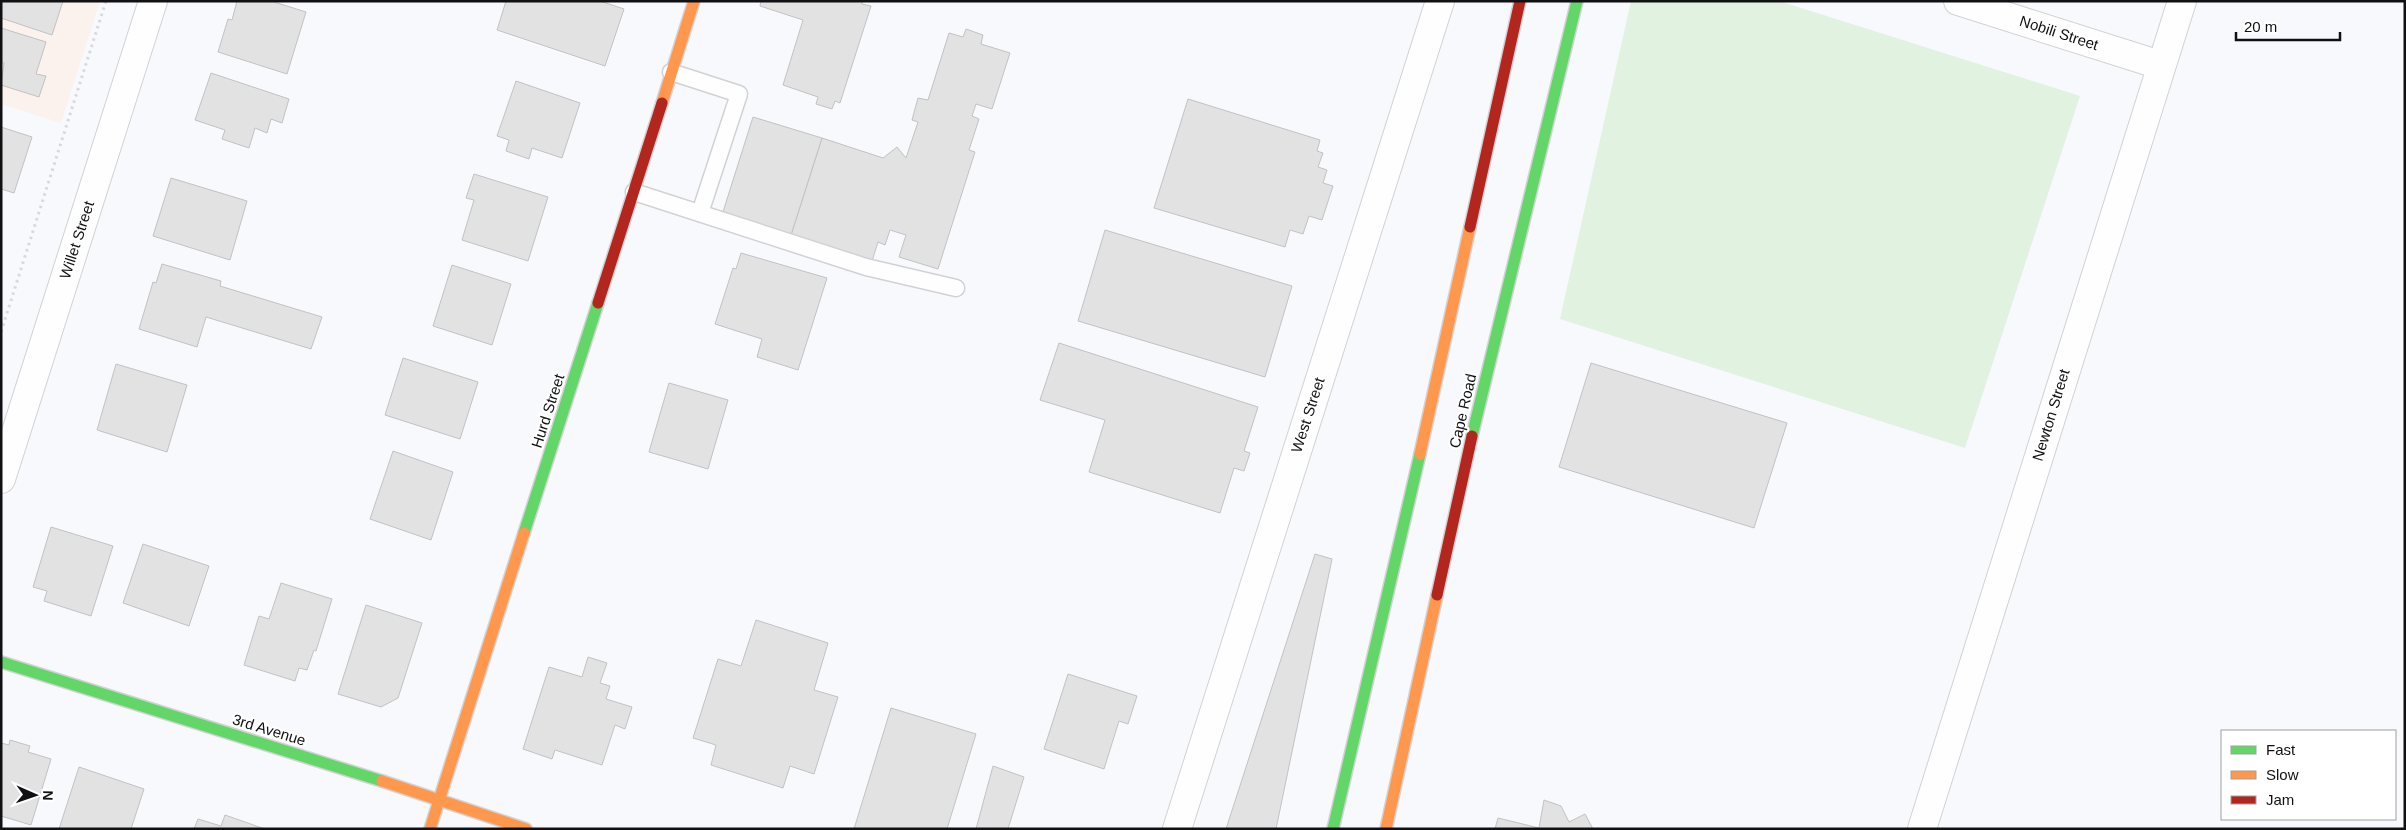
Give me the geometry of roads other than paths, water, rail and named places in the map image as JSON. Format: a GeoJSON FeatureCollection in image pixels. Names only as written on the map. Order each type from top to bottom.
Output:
{"type":"FeatureCollection","features":[{"type":"Feature","properties":{"kind":"main road","name":"Hurd Street"},"geometry":{"type":"LineString","coordinates":[[430,829],[694,1]]}},
{"type":"Feature","properties":{"kind":"main road"},"geometry":{"type":"LineString","coordinates":[[1333,829],[1423,441],[1520,1]]}},
{"type":"Feature","properties":{"kind":"main road","name":"Cape Road"},"geometry":{"type":"LineString","coordinates":[[1386,829],[1472,438],[1578,1]]}},
{"type":"Feature","properties":{"kind":"main road","name":"3rd Avenue"},"geometry":{"type":"LineString","coordinates":[[1,662],[440,799],[526,829]]}},
{"type":"Feature","properties":{"kind":"street","name":"Willet Street"},"geometry":{"type":"LineString","coordinates":[[1,480],[153,1]]}},
{"type":"Feature","properties":{"kind":"street","name":"West Street"},"geometry":{"type":"LineString","coordinates":[[1177,829],[1440,1]]}},
{"type":"Feature","properties":{"kind":"street","name":"Nobili Street"},"geometry":{"type":"LineString","coordinates":[[1958,1],[2160,65]]}},
{"type":"Feature","properties":{"kind":"street","name":"Newton Street"},"geometry":{"type":"LineString","coordinates":[[1922,829],[2160,65],[2182,1]]}},
{"type":"Feature","properties":{"kind":"lane"},"geometry":{"type":"LineString","coordinates":[[671,72],[739,94],[700,213]]}},
{"type":"Feature","properties":{"kind":"lane"},"geometry":{"type":"LineString","coordinates":[[634,192],[866,267],[956,288]]}}]}
